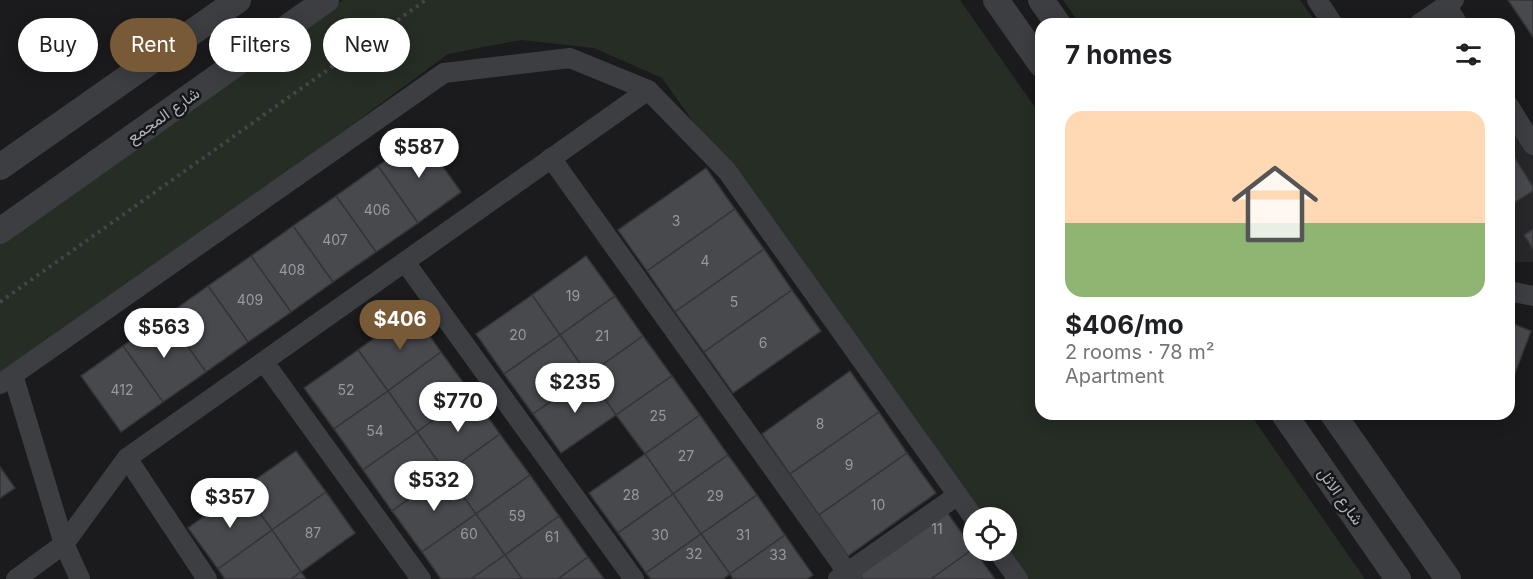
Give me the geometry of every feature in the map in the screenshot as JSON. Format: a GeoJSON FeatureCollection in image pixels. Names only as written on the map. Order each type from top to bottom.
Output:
{"type":"FeatureCollection","features":[{"type":"Feature","properties":{"kind":"street"},"geometry":{"type":"LineString","coordinates":[[0,167],[238,0]]}},
{"type":"Feature","properties":{"kind":"street","name":"شارع المجمع"},"geometry":{"type":"LineString","coordinates":[[0,231],[326,0]]}},
{"type":"Feature","properties":{"kind":"street"},"geometry":{"type":"LineString","coordinates":[[996,0],[1035,55]]}},
{"type":"Feature","properties":{"kind":"street"},"geometry":{"type":"LineString","coordinates":[[1041,0],[1054,18]]}},
{"type":"Feature","properties":{"kind":"street"},"geometry":{"type":"LineString","coordinates":[[1317,0],[1329,18]]}},
{"type":"Feature","properties":{"kind":"street"},"geometry":{"type":"LineString","coordinates":[[1428,18],[1450,3],[1456,18]]}},
{"type":"Feature","properties":{"kind":"street"},"geometry":{"type":"LineString","coordinates":[[80,579],[64,544],[7,379],[444,73],[570,57],[648,90],[727,171],[966,507]]}},
{"type":"Feature","properties":{"kind":"street"},"geometry":{"type":"LineString","coordinates":[[16,579],[64,544],[127,458],[648,90]]}},
{"type":"Feature","properties":{"kind":"street"},"geometry":{"type":"LineString","coordinates":[[1515,116],[1533,145]]}},
{"type":"Feature","properties":{"kind":"street"},"geometry":{"type":"LineString","coordinates":[[551,159],[846,577],[958,495]]}},
{"type":"Feature","properties":{"kind":"street"},"geometry":{"type":"LineString","coordinates":[[405,262],[634,579]]}},
{"type":"Feature","properties":{"kind":"street"},"geometry":{"type":"LineString","coordinates":[[1515,292],[1533,296]]}},
{"type":"Feature","properties":{"kind":"street"},"geometry":{"type":"LineString","coordinates":[[264,362],[421,579]]}},
{"type":"Feature","properties":{"kind":"street","name":"شارع الاثل"},"geometry":{"type":"LineString","coordinates":[[1288,420],[1398,579]]}},
{"type":"Feature","properties":{"kind":"street"},"geometry":{"type":"LineString","coordinates":[[1338,420],[1448,579]]}},
{"type":"Feature","properties":{"kind":"street"},"geometry":{"type":"LineString","coordinates":[[127,458],[207,579]]}},
{"type":"Feature","properties":{"kind":"street"},"geometry":{"type":"LineString","coordinates":[[1005,561],[1018,579]]}},
{"type":"Feature","properties":{"kind":"path"},"geometry":{"type":"LineString","coordinates":[[0,302],[426,0]]}},
{"type":"Feature","properties":{"kind":"shaded area"},"geometry":{"type":"Polygon","coordinates":[[[343,0],[960,0],[1035,107],[1035,420],[1254,420],[1365,579],[1020,579],[1011,561],[1017,561],[1017,507],[969,507],[662,78],[594,48],[521,40],[448,54],[0,384],[0,239],[240,72],[311,72],[311,22],[343,0]]]}},
{"type":"Feature","properties":{"kind":"shaded area"},"geometry":{"type":"Polygon","coordinates":[[[1063,0],[1300,0],[1313,18],[1076,18],[1063,0]]]}},
{"type":"Feature","properties":{"kind":"shaded area"},"geometry":{"type":"Polygon","coordinates":[[[1515,127],[1533,155],[1533,262],[1515,262],[1515,127]]]}},
{"type":"Feature","properties":{"kind":"building"},"geometry":{"type":"Polygon","coordinates":[[[1508,0],[1533,0],[1533,37],[1508,0]]]}},
{"type":"Feature","properties":{"kind":"building"},"geometry":{"type":"Polygon","coordinates":[[[421,136],[461,192],[418,223],[378,166],[421,136]]]}},
{"type":"Feature","properties":{"kind":"building"},"geometry":{"type":"Polygon","coordinates":[[[1515,158],[1533,187],[1533,191],[1515,202],[1515,158]]]}},
{"type":"Feature","properties":{"kind":"building"},"geometry":{"type":"Polygon","coordinates":[[[378,166],[418,223],[376,252],[336,196],[378,166]]]}},
{"type":"Feature","properties":{"kind":"building"},"geometry":{"type":"Polygon","coordinates":[[[706,168],[735,209],[647,271],[618,230],[706,168]]]}},
{"type":"Feature","properties":{"kind":"building"},"geometry":{"type":"Polygon","coordinates":[[[336,196],[376,252],[333,282],[293,226],[336,196]]]}},
{"type":"Feature","properties":{"kind":"building"},"geometry":{"type":"Polygon","coordinates":[[[735,209],[764,249],[675,312],[647,271],[735,209]]]}},
{"type":"Feature","properties":{"kind":"building"},"geometry":{"type":"Polygon","coordinates":[[[293,226],[333,282],[291,312],[251,256],[293,226]]]}},
{"type":"Feature","properties":{"kind":"building"},"geometry":{"type":"Polygon","coordinates":[[[1533,229],[1533,249],[1524,235],[1533,229]]]}},
{"type":"Feature","properties":{"kind":"building"},"geometry":{"type":"Polygon","coordinates":[[[764,249],[792,290],[704,352],[675,312],[764,249]]]}},
{"type":"Feature","properties":{"kind":"building"},"geometry":{"type":"Polygon","coordinates":[[[251,256],[291,312],[248,342],[208,286],[251,256]]]}},
{"type":"Feature","properties":{"kind":"building"},"geometry":{"type":"Polygon","coordinates":[[[586,256],[615,296],[560,335],[532,295],[586,256]]]}},
{"type":"Feature","properties":{"kind":"building"},"geometry":{"type":"Polygon","coordinates":[[[208,286],[248,342],[206,372],[166,316],[208,286]]]}},
{"type":"Feature","properties":{"kind":"building"},"geometry":{"type":"Polygon","coordinates":[[[792,290],[821,331],[733,393],[704,352],[792,290]]]}},
{"type":"Feature","properties":{"kind":"building"},"geometry":{"type":"Polygon","coordinates":[[[532,295],[560,335],[504,374],[476,334],[532,295]]]}},
{"type":"Feature","properties":{"kind":"building"},"geometry":{"type":"Polygon","coordinates":[[[615,296],[643,336],[588,375],[560,335],[615,296]]]}},
{"type":"Feature","properties":{"kind":"building"},"geometry":{"type":"Polygon","coordinates":[[[412,311],[441,352],[388,391],[358,350],[412,311]]]}},
{"type":"Feature","properties":{"kind":"building"},"geometry":{"type":"Polygon","coordinates":[[[166,316],[206,372],[163,402],[123,346],[166,316]]]}},
{"type":"Feature","properties":{"kind":"building"},"geometry":{"type":"Polygon","coordinates":[[[1515,324],[1531,331],[1515,373],[1515,324]]]}},
{"type":"Feature","properties":{"kind":"building"},"geometry":{"type":"Polygon","coordinates":[[[560,335],[588,375],[533,414],[504,374],[560,335]]]}},
{"type":"Feature","properties":{"kind":"building"},"geometry":{"type":"Polygon","coordinates":[[[643,336],[672,376],[616,415],[588,375],[643,336]]]}},
{"type":"Feature","properties":{"kind":"building"},"geometry":{"type":"Polygon","coordinates":[[[123,346],[163,402],[121,432],[81,376],[123,346]]]}},
{"type":"Feature","properties":{"kind":"building"},"geometry":{"type":"Polygon","coordinates":[[[358,350],[388,391],[334,429],[304,388],[358,350]]]}},
{"type":"Feature","properties":{"kind":"building"},"geometry":{"type":"Polygon","coordinates":[[[441,352],[471,393],[417,432],[388,391],[441,352]]]}},
{"type":"Feature","properties":{"kind":"building"},"geometry":{"type":"Polygon","coordinates":[[[850,371],[879,412],[790,474],[762,434],[850,371]]]}},
{"type":"Feature","properties":{"kind":"building"},"geometry":{"type":"Polygon","coordinates":[[[588,375],[616,415],[561,453],[533,414],[588,375]]]}},
{"type":"Feature","properties":{"kind":"building"},"geometry":{"type":"Polygon","coordinates":[[[672,376],[700,415],[645,454],[616,415],[672,376]]]}},
{"type":"Feature","properties":{"kind":"building"},"geometry":{"type":"Polygon","coordinates":[[[388,391],[417,432],[363,470],[334,429],[388,391]]]}},
{"type":"Feature","properties":{"kind":"building"},"geometry":{"type":"Polygon","coordinates":[[[471,393],[500,434],[446,473],[417,432],[471,393]]]}},
{"type":"Feature","properties":{"kind":"building"},"geometry":{"type":"Polygon","coordinates":[[[879,412],[907,453],[819,515],[790,474],[879,412]]]}},
{"type":"Feature","properties":{"kind":"building"},"geometry":{"type":"Polygon","coordinates":[[[700,415],[728,455],[673,494],[645,454],[700,415]]]}},
{"type":"Feature","properties":{"kind":"building"},"geometry":{"type":"Polygon","coordinates":[[[417,432],[446,473],[392,511],[363,470],[417,432]]]}},
{"type":"Feature","properties":{"kind":"building"},"geometry":{"type":"Polygon","coordinates":[[[500,434],[530,475],[476,514],[446,473],[500,434]]]}},
{"type":"Feature","properties":{"kind":"building"},"geometry":{"type":"Polygon","coordinates":[[[296,451],[326,492],[272,530],[242,489],[296,451]]]}},
{"type":"Feature","properties":{"kind":"building"},"geometry":{"type":"Polygon","coordinates":[[[907,453],[936,493],[848,556],[819,515],[907,453]]]}},
{"type":"Feature","properties":{"kind":"building"},"geometry":{"type":"Polygon","coordinates":[[[645,454],[673,494],[618,533],[589,493],[645,454]]]}},
{"type":"Feature","properties":{"kind":"building"},"geometry":{"type":"Polygon","coordinates":[[[728,455],[757,495],[701,534],[673,494],[728,455]]]}},
{"type":"Feature","properties":{"kind":"building"},"geometry":{"type":"Polygon","coordinates":[[[0,467],[15,488],[0,498],[0,467]]]}},
{"type":"Feature","properties":{"kind":"building"},"geometry":{"type":"Polygon","coordinates":[[[446,473],[476,514],[422,552],[392,511],[446,473]]]}},
{"type":"Feature","properties":{"kind":"building"},"geometry":{"type":"Polygon","coordinates":[[[530,475],[559,516],[505,555],[476,514],[530,475]]]}},
{"type":"Feature","properties":{"kind":"building"},"geometry":{"type":"Polygon","coordinates":[[[242,489],[272,530],[218,569],[188,528],[242,489]]]}},
{"type":"Feature","properties":{"kind":"building"},"geometry":{"type":"Polygon","coordinates":[[[326,492],[355,533],[301,572],[272,530],[326,492]]]}},
{"type":"Feature","properties":{"kind":"building"},"geometry":{"type":"Polygon","coordinates":[[[673,494],[701,534],[646,573],[618,533],[673,494]]]}},
{"type":"Feature","properties":{"kind":"building"},"geometry":{"type":"Polygon","coordinates":[[[757,495],[785,535],[730,574],[701,534],[757,495]]]}},
{"type":"Feature","properties":{"kind":"building"},"geometry":{"type":"Polygon","coordinates":[[[944,508],[963,535],[963,556],[931,579],[863,579],[857,569],[944,508]]]}},
{"type":"Feature","properties":{"kind":"building"},"geometry":{"type":"Polygon","coordinates":[[[476,514],[505,555],[471,579],[441,579],[422,552],[476,514]]]}},
{"type":"Feature","properties":{"kind":"building"},"geometry":{"type":"Polygon","coordinates":[[[559,516],[588,557],[558,579],[522,579],[505,555],[559,516]]]}},
{"type":"Feature","properties":{"kind":"building"},"geometry":{"type":"Polygon","coordinates":[[[272,530],[301,572],[291,579],[225,579],[218,569],[272,530]]]}},
{"type":"Feature","properties":{"kind":"building"},"geometry":{"type":"Polygon","coordinates":[[[701,534],[730,574],[723,579],[651,579],[646,573],[701,534]]]}},
{"type":"Feature","properties":{"kind":"building"},"geometry":{"type":"Polygon","coordinates":[[[785,535],[813,575],[807,579],[733,579],[730,574],[785,535]]]}},
{"type":"Feature","properties":{"kind":"building"},"geometry":{"type":"Polygon","coordinates":[[[505,555],[522,579],[471,579],[505,555]]]}},
{"type":"Feature","properties":{"kind":"building"},"geometry":{"type":"Polygon","coordinates":[[[963,556],[963,561],[982,561],[995,579],[931,579],[963,556]]]}},
{"type":"Feature","properties":{"kind":"building"},"geometry":{"type":"Polygon","coordinates":[[[588,557],[604,579],[558,579],[588,557]]]}},
{"type":"Feature","properties":{"kind":"building"},"geometry":{"type":"Polygon","coordinates":[[[301,572],[306,579],[291,579],[301,572]]]}}]}
